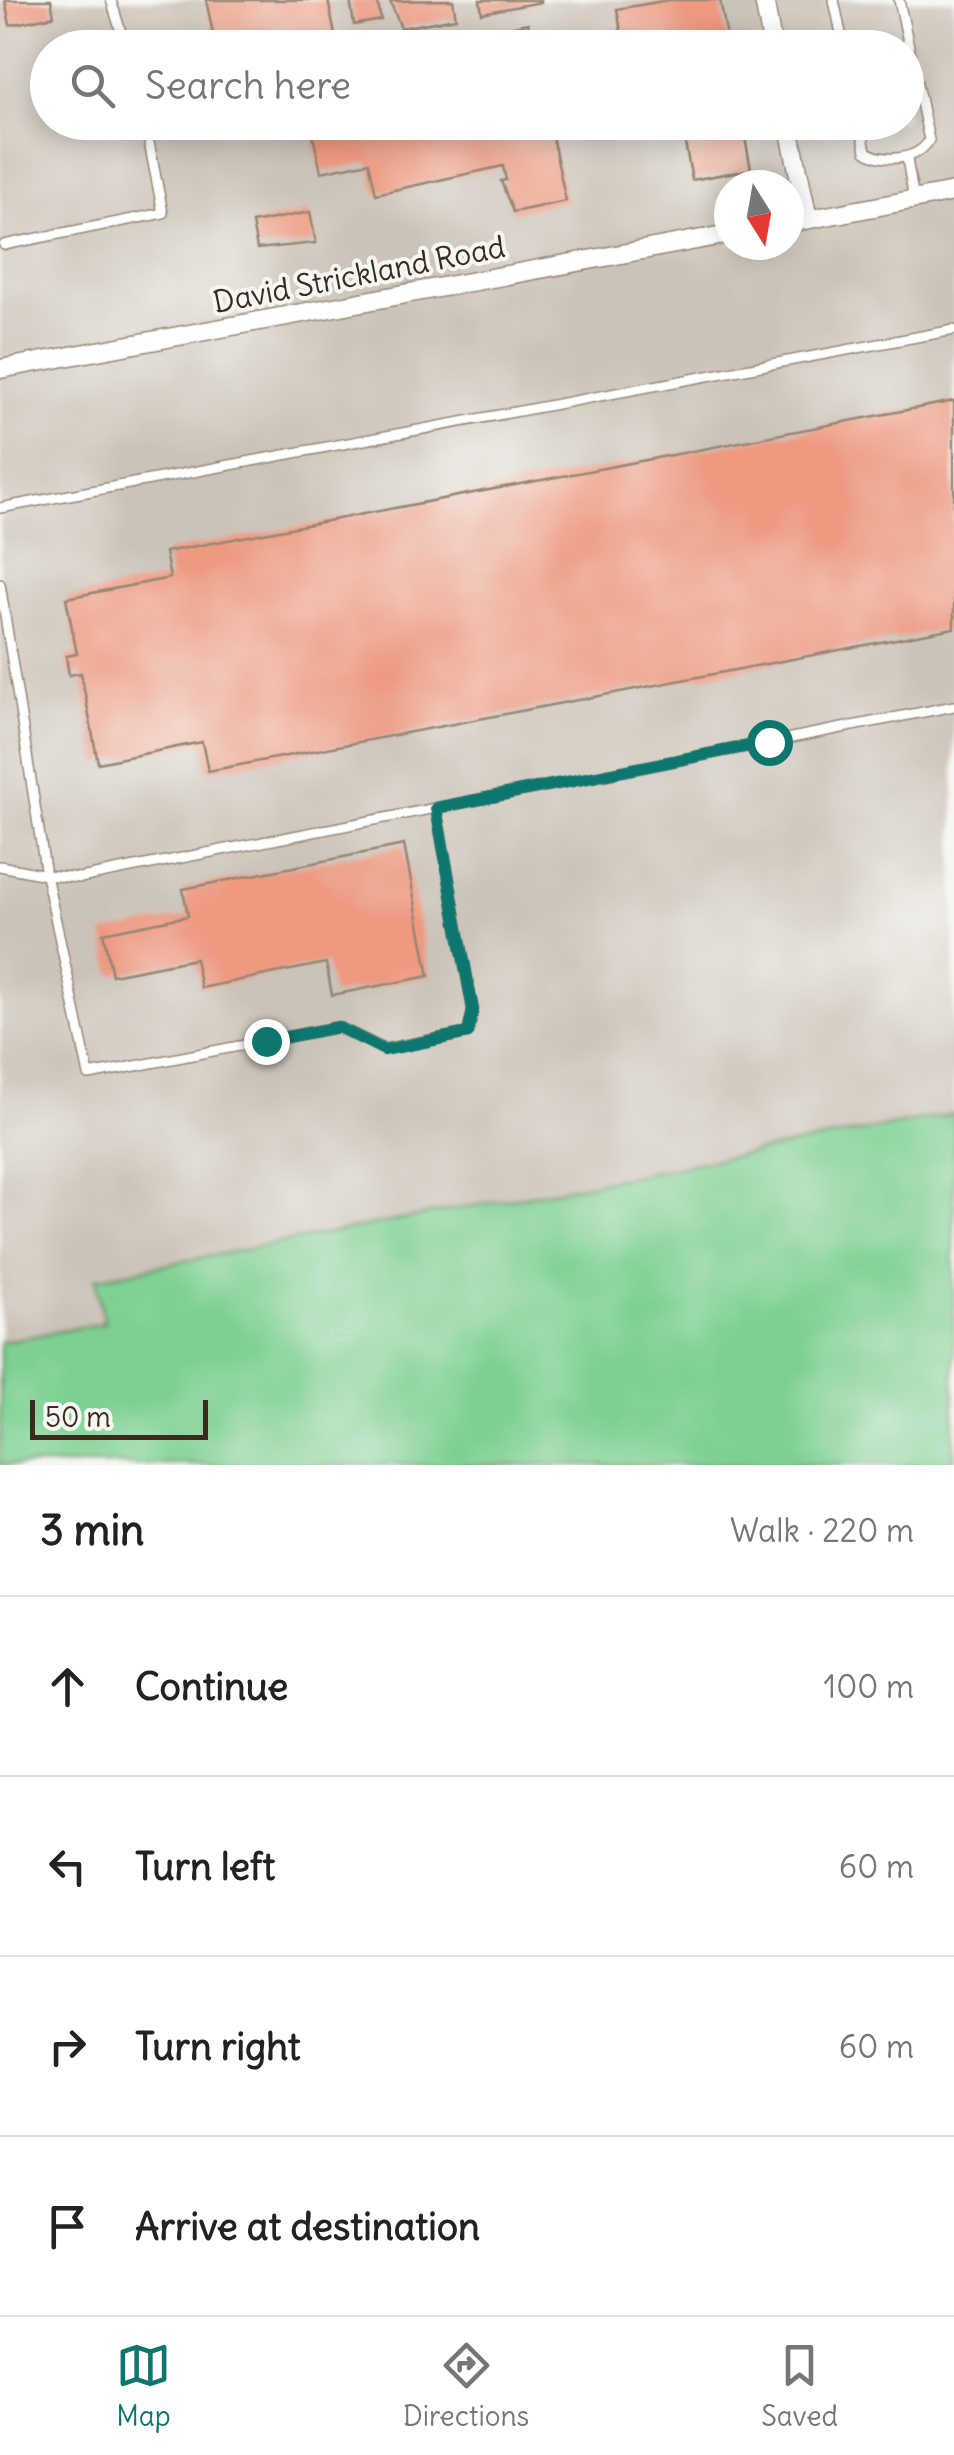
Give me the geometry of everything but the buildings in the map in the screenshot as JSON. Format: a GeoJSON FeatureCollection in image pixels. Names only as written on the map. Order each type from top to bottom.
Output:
{"type":"FeatureCollection","features":[{"type":"Feature","properties":{"kind":"street"},"geometry":{"type":"LineString","coordinates":[[764,0],[770,30]]}},
{"type":"Feature","properties":{"kind":"street"},"geometry":{"type":"LineString","coordinates":[[790,140],[793,170]]}},
{"type":"Feature","properties":{"kind":"street"},"geometry":{"type":"LineString","coordinates":[[804,220],[954,192]]}},
{"type":"Feature","properties":{"kind":"street","name":"David Strickland Road"},"geometry":{"type":"LineString","coordinates":[[0,369],[714,237]]}},
{"type":"Feature","properties":{"kind":"lane"},"geometry":{"type":"LineString","coordinates":[[110,0],[120,30]]}},
{"type":"Feature","properties":{"kind":"lane"},"geometry":{"type":"LineString","coordinates":[[834,0],[840,30]]}},
{"type":"Feature","properties":{"kind":"lane"},"geometry":{"type":"LineString","coordinates":[[899,0],[905,30]]}},
{"type":"Feature","properties":{"kind":"lane"},"geometry":{"type":"LineString","coordinates":[[864,140],[866,151],[876,158],[907,159],[925,148],[929,140],[924,117]]}},
{"type":"Feature","properties":{"kind":"lane"},"geometry":{"type":"LineString","coordinates":[[4,245],[163,214],[148,140]]}},
{"type":"Feature","properties":{"kind":"lane"},"geometry":{"type":"LineString","coordinates":[[907,159],[914,200]]}},
{"type":"Feature","properties":{"kind":"lane"},"geometry":{"type":"LineString","coordinates":[[0,508],[954,330]]}},
{"type":"Feature","properties":{"kind":"lane"},"geometry":{"type":"LineString","coordinates":[[0,584],[46,875],[88,1075],[338,1027],[384,1050],[468,1033],[473,1010],[436,808]]}},
{"type":"Feature","properties":{"kind":"lane"},"geometry":{"type":"LineString","coordinates":[[0,866],[80,878],[954,706]]}},
{"type":"Feature","properties":{"kind":"shaded area"},"geometry":{"type":"Polygon","coordinates":[[[0,0],[954,0],[954,1114],[97,1278],[105,1323],[0,1343],[0,0]]]}},
{"type":"Feature","properties":{"kind":"green space"},"geometry":{"type":"Polygon","coordinates":[[[954,1114],[954,1465],[0,1465],[0,1342],[104,1323],[96,1278],[954,1114]]]}},
{"type":"Feature","properties":{"kind":"route"},"geometry":{"type":"LineString","coordinates":[[266,1041],[338,1027],[384,1050],[468,1033],[473,1010],[436,808],[769,742]]}}]}
